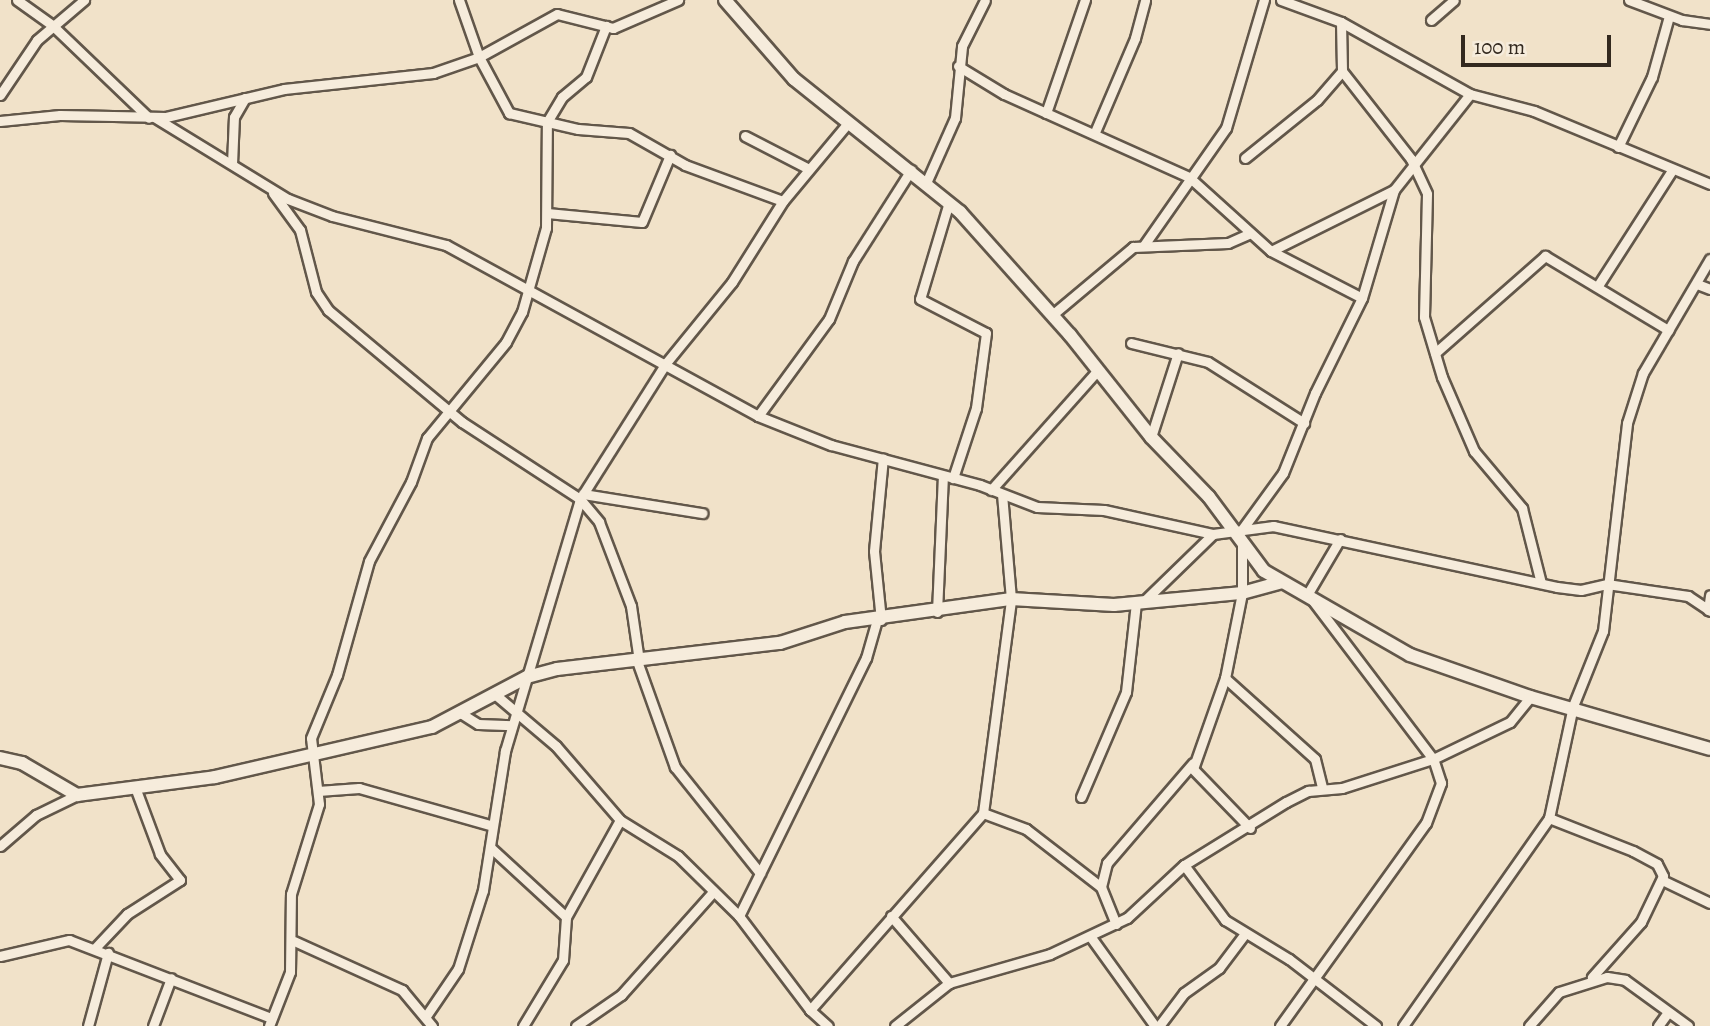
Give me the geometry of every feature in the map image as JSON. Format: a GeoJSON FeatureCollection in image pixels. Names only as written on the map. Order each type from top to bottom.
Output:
{"type":"FeatureCollection","features":[{"type":"Feature","properties":{"kind":"street"},"geometry":{"type":"LineString","coordinates":[[17,0],[52,25],[152,118],[270,189],[332,216],[422,237],[531,288],[758,416],[831,445],[948,477],[1037,507],[1104,510],[1213,534],[1273,526],[1581,590],[1607,584],[1688,596],[1709,610],[1710,595]]}},
{"type":"Feature","properties":{"kind":"street"},"geometry":{"type":"LineString","coordinates":[[0,96],[52,25],[84,0]]}},
{"type":"Feature","properties":{"kind":"street"},"geometry":{"type":"LineString","coordinates":[[459,0],[480,57],[505,110],[547,122],[619,130],[670,155],[783,201]]}},
{"type":"Feature","properties":{"kind":"street"},"geometry":{"type":"LineString","coordinates":[[0,121],[60,116],[152,118],[245,98],[433,73],[480,57],[557,14],[606,26],[634,23],[678,0]]}},
{"type":"Feature","properties":{"kind":"street"},"geometry":{"type":"LineString","coordinates":[[725,0],[794,79],[950,202],[1052,315],[1151,437],[1238,530],[1242,544],[1242,593],[1225,678],[1193,763],[1107,863],[1101,887]]}},
{"type":"Feature","properties":{"kind":"street"},"geometry":{"type":"LineString","coordinates":[[926,183],[955,118],[958,66],[985,0]]}},
{"type":"Feature","properties":{"kind":"street"},"geometry":{"type":"LineString","coordinates":[[1046,113],[1085,0]]}},
{"type":"Feature","properties":{"kind":"street"},"geometry":{"type":"LineString","coordinates":[[1095,132],[1135,38],[1145,0]]}},
{"type":"Feature","properties":{"kind":"street"},"geometry":{"type":"LineString","coordinates":[[1144,245],[1189,177],[1226,128],[1236,105],[1265,0]]}},
{"type":"Feature","properties":{"kind":"street"},"geometry":{"type":"LineString","coordinates":[[1281,0],[1341,22],[1470,94],[1534,111],[1671,172],[1710,184]]}},
{"type":"Feature","properties":{"kind":"street"},"geometry":{"type":"LineString","coordinates":[[1431,20],[1454,0]]}},
{"type":"Feature","properties":{"kind":"street"},"geometry":{"type":"LineString","coordinates":[[1629,0],[1669,16],[1710,24]]}},
{"type":"Feature","properties":{"kind":"street"},"geometry":{"type":"LineString","coordinates":[[1618,147],[1652,77],[1669,16]]}},
{"type":"Feature","properties":{"kind":"street"},"geometry":{"type":"LineString","coordinates":[[1341,22],[1342,71],[1414,167],[1429,209],[1424,317],[1462,433],[1522,508],[1541,583]]}},
{"type":"Feature","properties":{"kind":"street"},"geometry":{"type":"LineString","coordinates":[[0,957],[53,940],[95,948],[270,1022],[290,972],[294,941],[291,894],[317,816],[318,791],[310,757],[311,738],[337,675],[369,561],[411,482],[426,438],[506,342],[531,288],[547,213],[547,122],[562,97],[586,77],[606,26]]}},
{"type":"Feature","properties":{"kind":"street"},"geometry":{"type":"LineString","coordinates":[[958,66],[1046,113],[1095,132],[1189,177],[1248,234],[1271,251],[1362,298]]}},
{"type":"Feature","properties":{"kind":"street"},"geometry":{"type":"LineString","coordinates":[[1245,158],[1317,100],[1342,71]]}},
{"type":"Feature","properties":{"kind":"street"},"geometry":{"type":"LineString","coordinates":[[1271,251],[1394,190],[1470,94]]}},
{"type":"Feature","properties":{"kind":"street"},"geometry":{"type":"LineString","coordinates":[[232,164],[232,127],[245,98]]}},
{"type":"Feature","properties":{"kind":"street"},"geometry":{"type":"LineString","coordinates":[[426,1016],[458,969],[490,848],[512,725],[581,496],[666,363],[732,282],[783,201],[848,122]]}},
{"type":"Feature","properties":{"kind":"street"},"geometry":{"type":"LineString","coordinates":[[745,136],[809,169]]}},
{"type":"Feature","properties":{"kind":"street"},"geometry":{"type":"LineString","coordinates":[[547,213],[642,222],[670,155]]}},
{"type":"Feature","properties":{"kind":"street"},"geometry":{"type":"LineString","coordinates":[[758,416],[829,319],[853,261],[911,170]]}},
{"type":"Feature","properties":{"kind":"street"},"geometry":{"type":"LineString","coordinates":[[1599,284],[1671,172]]}},
{"type":"Feature","properties":{"kind":"street"},"geometry":{"type":"LineString","coordinates":[[270,189],[300,230],[322,302],[368,348],[450,412],[581,496],[599,522],[631,606],[638,661],[676,767],[760,873]]}},
{"type":"Feature","properties":{"kind":"street"},"geometry":{"type":"LineString","coordinates":[[1238,530],[1283,473],[1362,298],[1394,190]]}},
{"type":"Feature","properties":{"kind":"street"},"geometry":{"type":"LineString","coordinates":[[937,612],[948,477],[976,408],[986,333],[920,299],[950,202]]}},
{"type":"Feature","properties":{"kind":"street"},"geometry":{"type":"LineString","coordinates":[[1052,315],[1118,256],[1144,245],[1228,243],[1248,234]]}},
{"type":"Feature","properties":{"kind":"street"},"geometry":{"type":"LineString","coordinates":[[1435,352],[1545,256],[1599,284],[1668,330]]}},
{"type":"Feature","properties":{"kind":"street"},"geometry":{"type":"LineString","coordinates":[[1403,1026],[1549,818],[1573,706],[1603,631],[1627,423],[1643,373],[1710,259]]}},
{"type":"Feature","properties":{"kind":"street"},"geometry":{"type":"LineString","coordinates":[[1697,284],[1710,289]]}},
{"type":"Feature","properties":{"kind":"street"},"geometry":{"type":"LineString","coordinates":[[1131,343],[1178,353],[1224,371],[1304,423]]}},
{"type":"Feature","properties":{"kind":"street"},"geometry":{"type":"LineString","coordinates":[[1151,437],[1178,353]]}},
{"type":"Feature","properties":{"kind":"street"},"geometry":{"type":"LineString","coordinates":[[991,490],[1098,370]]}},
{"type":"Feature","properties":{"kind":"street"},"geometry":{"type":"LineString","coordinates":[[739,916],[866,658],[879,620],[874,551],[883,458]]}},
{"type":"Feature","properties":{"kind":"street"},"geometry":{"type":"LineString","coordinates":[[810,1010],[983,813],[1010,599],[1002,494]]}},
{"type":"Feature","properties":{"kind":"street"},"geometry":{"type":"LineString","coordinates":[[581,496],[702,513]]}},
{"type":"Feature","properties":{"kind":"street"},"geometry":{"type":"LineString","coordinates":[[1081,797],[1126,692],[1139,603],[1213,534]]}},
{"type":"Feature","properties":{"kind":"street"},"geometry":{"type":"LineString","coordinates":[[1308,596],[1340,539]]}},
{"type":"Feature","properties":{"kind":"street"},"geometry":{"type":"LineString","coordinates":[[1242,544],[1264,571],[1398,650],[1530,697],[1573,706],[1710,748]]}},
{"type":"Feature","properties":{"kind":"street"},"geometry":{"type":"LineString","coordinates":[[0,846],[36,814],[77,795],[310,757],[425,729],[497,696],[527,677],[779,643],[845,622],[937,612],[1010,599],[1139,603],[1242,593],[1282,582]]}},
{"type":"Feature","properties":{"kind":"street"},"geometry":{"type":"LineString","coordinates":[[1280,1026],[1426,823],[1440,795],[1440,772],[1433,759],[1308,596]]}},
{"type":"Feature","properties":{"kind":"street"},"geometry":{"type":"LineString","coordinates":[[1225,678],[1315,759],[1322,788]]}},
{"type":"Feature","properties":{"kind":"street"},"geometry":{"type":"LineString","coordinates":[[497,696],[556,746],[620,820],[661,843],[739,916],[810,1010],[828,1026]]}},
{"type":"Feature","properties":{"kind":"street"},"geometry":{"type":"LineString","coordinates":[[895,1026],[949,983],[1090,936],[1116,924],[1184,865],[1250,828],[1286,802],[1322,788],[1342,788],[1433,759],[1510,722],[1530,697]]}},
{"type":"Feature","properties":{"kind":"street"},"geometry":{"type":"LineString","coordinates":[[462,713],[478,724],[512,725]]}},
{"type":"Feature","properties":{"kind":"street"},"geometry":{"type":"LineString","coordinates":[[0,758],[22,763],[77,795]]}},
{"type":"Feature","properties":{"kind":"street"},"geometry":{"type":"LineString","coordinates":[[1193,763],[1203,783],[1250,828]]}},
{"type":"Feature","properties":{"kind":"street"},"geometry":{"type":"LineString","coordinates":[[95,948],[127,914],[180,880],[160,854],[135,787]]}},
{"type":"Feature","properties":{"kind":"street"},"geometry":{"type":"LineString","coordinates":[[318,791],[359,788],[493,826]]}},
{"type":"Feature","properties":{"kind":"street"},"geometry":{"type":"LineString","coordinates":[[983,813],[1026,829],[1101,887],[1116,924]]}},
{"type":"Feature","properties":{"kind":"street"},"geometry":{"type":"LineString","coordinates":[[1529,1026],[1545,1002],[1592,977],[1641,922],[1662,880],[1657,864],[1633,851],[1549,818]]}},
{"type":"Feature","properties":{"kind":"street"},"geometry":{"type":"LineString","coordinates":[[523,1026],[563,960],[566,917],[620,820]]}},
{"type":"Feature","properties":{"kind":"street"},"geometry":{"type":"LineString","coordinates":[[490,848],[566,917]]}},
{"type":"Feature","properties":{"kind":"street"},"geometry":{"type":"LineString","coordinates":[[1184,865],[1215,911],[1244,935],[1313,978],[1376,1026]]}},
{"type":"Feature","properties":{"kind":"street"},"geometry":{"type":"LineString","coordinates":[[1662,880],[1710,903]]}},
{"type":"Feature","properties":{"kind":"street"},"geometry":{"type":"LineString","coordinates":[[581,1025],[646,970],[713,892]]}},
{"type":"Feature","properties":{"kind":"street"},"geometry":{"type":"LineString","coordinates":[[891,916],[949,983]]}},
{"type":"Feature","properties":{"kind":"street"},"geometry":{"type":"LineString","coordinates":[[1090,936],[1157,1026],[1184,993],[1219,968],[1244,935]]}},
{"type":"Feature","properties":{"kind":"street"},"geometry":{"type":"LineString","coordinates":[[294,941],[402,990],[432,1026]]}},
{"type":"Feature","properties":{"kind":"street"},"geometry":{"type":"LineString","coordinates":[[88,1026],[108,953]]}},
{"type":"Feature","properties":{"kind":"street"},"geometry":{"type":"LineString","coordinates":[[1592,977],[1625,980],[1688,1026]]}},
{"type":"Feature","properties":{"kind":"street"},"geometry":{"type":"LineString","coordinates":[[153,1026],[171,978]]}},
{"type":"Feature","properties":{"kind":"street"},"geometry":{"type":"LineString","coordinates":[[1658,1026],[1668,1012]]}}]}
